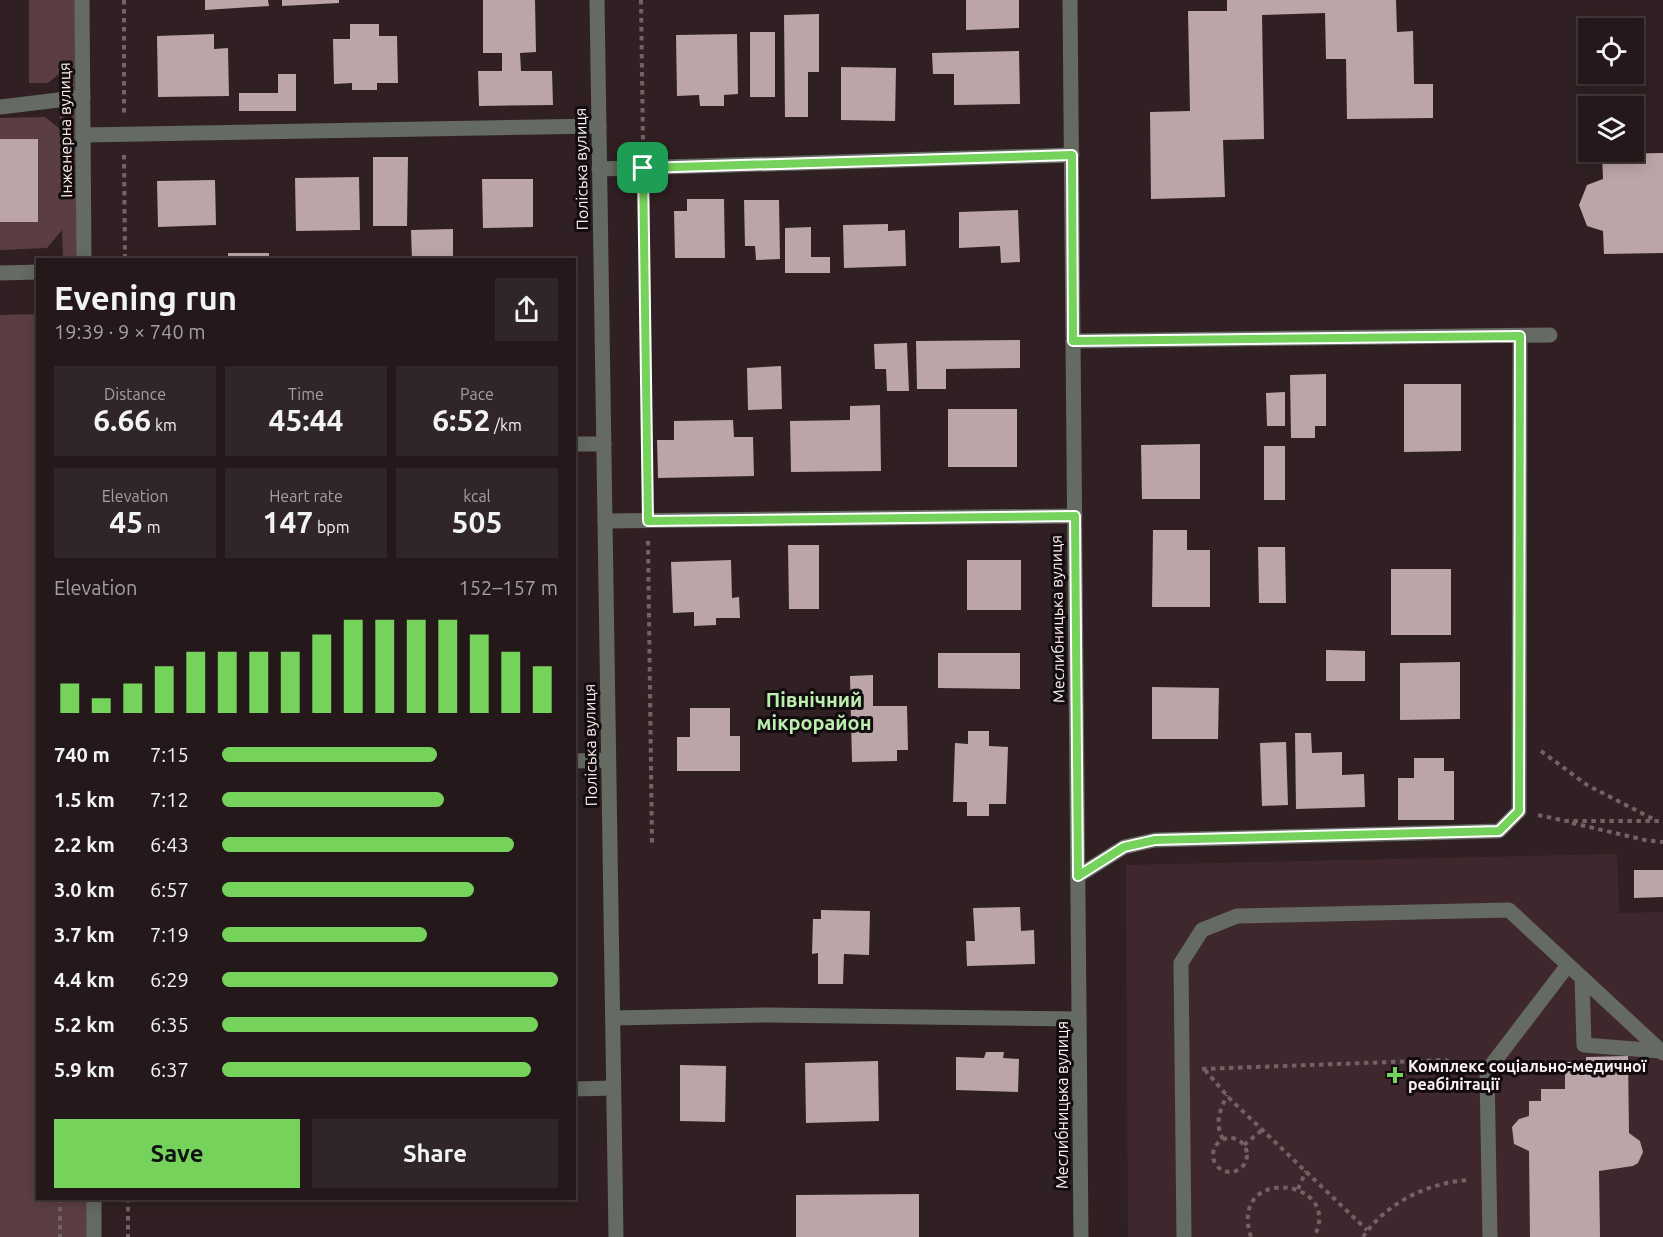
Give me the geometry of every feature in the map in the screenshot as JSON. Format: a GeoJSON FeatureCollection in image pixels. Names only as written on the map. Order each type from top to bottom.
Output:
{"type":"FeatureCollection","features":[{"type":"Feature","properties":{"kind":"street","name":"Інженерна вулиця"},"geometry":{"type":"LineString","coordinates":[[82,0],[84,258]]}},
{"type":"Feature","properties":{"kind":"street","name":"Поліська вулиця"},"geometry":{"type":"LineString","coordinates":[[597,0],[616,1237]]}},
{"type":"Feature","properties":{"kind":"street","name":"Меслибницька вулиця"},"geometry":{"type":"LineString","coordinates":[[1070,0],[1081,1237]]}},
{"type":"Feature","properties":{"kind":"street"},"geometry":{"type":"LineString","coordinates":[[0,107],[83,97]]}},
{"type":"Feature","properties":{"kind":"street"},"geometry":{"type":"LineString","coordinates":[[83,135],[599,126]]}},
{"type":"Feature","properties":{"kind":"street"},"geometry":{"type":"LineString","coordinates":[[599,169],[1072,155]]}},
{"type":"Feature","properties":{"kind":"street"},"geometry":{"type":"LineString","coordinates":[[0,273],[36,272]]}},
{"type":"Feature","properties":{"kind":"street"},"geometry":{"type":"LineString","coordinates":[[1073,341],[1550,335]]}},
{"type":"Feature","properties":{"kind":"street"},"geometry":{"type":"LineString","coordinates":[[1078,876],[1124,847],[1155,840],[1499,831],[1519,811],[1520,336]]}},
{"type":"Feature","properties":{"kind":"street"},"geometry":{"type":"LineString","coordinates":[[576,444],[604,444]]}},
{"type":"Feature","properties":{"kind":"street"},"geometry":{"type":"LineString","coordinates":[[605,521],[1075,516]]}},
{"type":"Feature","properties":{"kind":"street"},"geometry":{"type":"LineString","coordinates":[[576,760],[608,760]]}},
{"type":"Feature","properties":{"kind":"street"},"geometry":{"type":"LineString","coordinates":[[1184,1237],[1182,963],[1202,930],[1237,916],[1509,910],[1661,1052]]}},
{"type":"Feature","properties":{"kind":"street"},"geometry":{"type":"LineString","coordinates":[[1490,1237],[1487,1071],[1568,965]]}},
{"type":"Feature","properties":{"kind":"street"},"geometry":{"type":"LineString","coordinates":[[1582,978],[1584,1045],[1661,1052]]}},
{"type":"Feature","properties":{"kind":"street"},"geometry":{"type":"LineString","coordinates":[[613,1018],[768,1015],[1079,1019]]}},
{"type":"Feature","properties":{"kind":"street"},"geometry":{"type":"LineString","coordinates":[[576,1089],[613,1088]]}},
{"type":"Feature","properties":{"kind":"street"},"geometry":{"type":"LineString","coordinates":[[94,1200],[94,1237]]}},
{"type":"Feature","properties":{"kind":"path"},"geometry":{"type":"LineString","coordinates":[[641,0],[652,843]]}},
{"type":"Feature","properties":{"kind":"path"},"geometry":{"type":"LineString","coordinates":[[1519,725],[1538,749],[1587,785],[1655,820]]}},
{"type":"Feature","properties":{"kind":"path"},"geometry":{"type":"LineString","coordinates":[[1519,811],[1645,840],[1663,842]]}},
{"type":"Feature","properties":{"kind":"path"},"geometry":{"type":"LineString","coordinates":[[1566,821],[1663,821]]}},
{"type":"Feature","properties":{"kind":"path"},"geometry":{"type":"LineString","coordinates":[[1183,1070],[1444,1060],[1487,1071]]}},
{"type":"Feature","properties":{"kind":"path"},"geometry":{"type":"LineString","coordinates":[[1204,1069],[1262,1130],[1367,1230]]}},
{"type":"Feature","properties":{"kind":"path"},"geometry":{"type":"LineString","coordinates":[[1223,1139],[1218,1130],[1219,1113],[1227,1095]]}},
{"type":"Feature","properties":{"kind":"path"},"geometry":{"type":"LineString","coordinates":[[1244,1145],[1262,1130]]}},
{"type":"Feature","properties":{"kind":"path"},"geometry":{"type":"LineString","coordinates":[[1234,1138],[1244,1145],[1248,1156],[1244,1167],[1227,1173],[1217,1167],[1213,1157],[1215,1146],[1223,1139],[1234,1138]]}},
{"type":"Feature","properties":{"kind":"path"},"geometry":{"type":"LineString","coordinates":[[1298,1189],[1306,1171]]}},
{"type":"Feature","properties":{"kind":"path"},"geometry":{"type":"LineString","coordinates":[[1362,1237],[1372,1223],[1409,1195],[1454,1181],[1489,1179]]}},
{"type":"Feature","properties":{"kind":"path"},"geometry":{"type":"LineString","coordinates":[[1251,1237],[1248,1214],[1260,1194],[1281,1185],[1298,1189],[1311,1199],[1317,1210],[1318,1222],[1314,1237]]}},
{"type":"Feature","properties":{"kind":"path"},"geometry":{"type":"LineString","coordinates":[[60,1200],[60,1237]]}},
{"type":"Feature","properties":{"kind":"path"},"geometry":{"type":"LineString","coordinates":[[128,1200],[128,1237]]}},
{"type":"Feature","properties":{"kind":"shaded area"},"geometry":{"type":"Polygon","coordinates":[[[29,0],[82,0],[84,258],[63,258],[62,230],[47,248],[0,250],[0,118],[45,117],[60,129],[60,73],[48,83],[29,83],[29,0]]]}},
{"type":"Feature","properties":{"kind":"shaded area"},"geometry":{"type":"Polygon","coordinates":[[[36,314],[36,1200],[94,1200],[94,1237],[0,1237],[0,315],[36,314]]]}},
{"type":"Feature","properties":{"kind":"shaded area","name":"Комплекс соціально-медичної реабілітації"},"geometry":{"type":"Polygon","coordinates":[[[1617,854],[1619,913],[1663,912],[1663,1237],[1128,1237],[1126,865],[1617,854]]]}},
{"type":"Feature","properties":{"kind":"building"},"geometry":{"type":"Polygon","coordinates":[[[205,0],[268,0],[269,6],[205,10],[205,0]]]}},
{"type":"Feature","properties":{"kind":"building"},"geometry":{"type":"Polygon","coordinates":[[[282,0],[339,0],[339,3],[282,6],[282,0]]]}},
{"type":"Feature","properties":{"kind":"building"},"geometry":{"type":"Polygon","coordinates":[[[483,0],[535,0],[536,52],[520,53],[521,71],[552,71],[553,105],[479,106],[478,71],[502,71],[502,53],[483,53],[483,0]]]}},
{"type":"Feature","properties":{"kind":"building"},"geometry":{"type":"Polygon","coordinates":[[[966,0],[1019,0],[1019,28],[966,30],[966,0]]]}},
{"type":"Feature","properties":{"kind":"building"},"geometry":{"type":"Polygon","coordinates":[[[1227,0],[1396,0],[1397,32],[1413,31],[1414,84],[1433,84],[1433,118],[1347,119],[1346,59],[1326,59],[1325,13],[1262,15],[1264,139],[1223,140],[1225,197],[1151,199],[1150,112],[1190,111],[1188,11],[1227,11],[1227,0]]]}},
{"type":"Feature","properties":{"kind":"building"},"geometry":{"type":"Polygon","coordinates":[[[819,14],[819,72],[808,72],[808,117],[785,117],[784,15],[819,14]]]}},
{"type":"Feature","properties":{"kind":"building"},"geometry":{"type":"Polygon","coordinates":[[[350,24],[379,24],[379,36],[397,36],[398,83],[377,83],[377,90],[352,90],[352,83],[334,84],[333,39],[350,39],[350,24]]]}},
{"type":"Feature","properties":{"kind":"building"},"geometry":{"type":"Polygon","coordinates":[[[750,32],[775,32],[775,97],[750,97],[750,32]]]}},
{"type":"Feature","properties":{"kind":"building"},"geometry":{"type":"Polygon","coordinates":[[[214,34],[214,49],[228,48],[229,96],[158,97],[157,36],[214,34]]]}},
{"type":"Feature","properties":{"kind":"building"},"geometry":{"type":"Polygon","coordinates":[[[737,34],[738,94],[724,95],[724,106],[700,106],[699,95],[677,96],[676,35],[737,34]]]}},
{"type":"Feature","properties":{"kind":"building"},"geometry":{"type":"Polygon","coordinates":[[[1019,51],[1020,104],[954,105],[954,74],[933,74],[932,53],[1019,51]]]}},
{"type":"Feature","properties":{"kind":"building"},"geometry":{"type":"Polygon","coordinates":[[[841,67],[896,68],[895,121],[841,120],[841,67]]]}},
{"type":"Feature","properties":{"kind":"building"},"geometry":{"type":"Polygon","coordinates":[[[278,74],[296,74],[296,111],[239,111],[239,93],[278,93],[278,74]]]}},
{"type":"Feature","properties":{"kind":"building"},"geometry":{"type":"Polygon","coordinates":[[[0,139],[38,139],[38,222],[0,222],[0,139]]]}},
{"type":"Feature","properties":{"kind":"building"},"geometry":{"type":"Polygon","coordinates":[[[1644,153],[1663,153],[1663,253],[1604,254],[1603,231],[1587,226],[1579,205],[1587,185],[1603,179],[1602,162],[1644,162],[1644,153]]]}},
{"type":"Feature","properties":{"kind":"building"},"geometry":{"type":"Polygon","coordinates":[[[373,157],[408,157],[407,226],[373,226],[373,157]]]}},
{"type":"Feature","properties":{"kind":"building"},"geometry":{"type":"Polygon","coordinates":[[[359,177],[360,230],[296,231],[295,178],[359,177]]]}},
{"type":"Feature","properties":{"kind":"building"},"geometry":{"type":"Polygon","coordinates":[[[482,179],[533,179],[533,227],[483,228],[482,179]]]}},
{"type":"Feature","properties":{"kind":"building"},"geometry":{"type":"Polygon","coordinates":[[[215,180],[216,225],[158,227],[157,181],[215,180]]]}},
{"type":"Feature","properties":{"kind":"building"},"geometry":{"type":"Polygon","coordinates":[[[687,199],[724,199],[725,258],[675,258],[674,211],[687,211],[687,199]]]}},
{"type":"Feature","properties":{"kind":"building"},"geometry":{"type":"Polygon","coordinates":[[[744,200],[779,200],[780,259],[756,260],[755,246],[745,246],[744,200]]]}},
{"type":"Feature","properties":{"kind":"building"},"geometry":{"type":"Polygon","coordinates":[[[1018,210],[1020,262],[1001,263],[1000,246],[959,248],[959,212],[1018,210]]]}},
{"type":"Feature","properties":{"kind":"building"},"geometry":{"type":"Polygon","coordinates":[[[888,224],[888,231],[905,230],[906,266],[844,268],[843,225],[888,224]]]}},
{"type":"Feature","properties":{"kind":"building"},"geometry":{"type":"Polygon","coordinates":[[[811,227],[811,257],[830,257],[830,273],[785,273],[785,228],[811,227]]]}},
{"type":"Feature","properties":{"kind":"building"},"geometry":{"type":"Polygon","coordinates":[[[453,229],[453,258],[412,258],[411,230],[453,229]]]}},
{"type":"Feature","properties":{"kind":"building"},"geometry":{"type":"Polygon","coordinates":[[[228,253],[269,253],[269,258],[228,258],[228,253]]]}},
{"type":"Feature","properties":{"kind":"building"},"geometry":{"type":"Polygon","coordinates":[[[1020,340],[1020,368],[946,369],[946,389],[917,389],[916,341],[1020,340]]]}},
{"type":"Feature","properties":{"kind":"building"},"geometry":{"type":"Polygon","coordinates":[[[907,343],[909,391],[887,391],[886,369],[875,369],[874,344],[907,343]]]}},
{"type":"Feature","properties":{"kind":"building"},"geometry":{"type":"Polygon","coordinates":[[[781,366],[782,409],[748,410],[747,368],[781,366]]]}},
{"type":"Feature","properties":{"kind":"building"},"geometry":{"type":"Polygon","coordinates":[[[1326,374],[1326,426],[1315,426],[1315,438],[1291,438],[1290,375],[1326,374]]]}},
{"type":"Feature","properties":{"kind":"building"},"geometry":{"type":"Polygon","coordinates":[[[1404,384],[1461,384],[1461,451],[1404,452],[1404,384]]]}},
{"type":"Feature","properties":{"kind":"building"},"geometry":{"type":"Polygon","coordinates":[[[1285,392],[1285,426],[1267,426],[1266,393],[1285,392]]]}},
{"type":"Feature","properties":{"kind":"building"},"geometry":{"type":"Polygon","coordinates":[[[880,405],[881,471],[791,472],[790,421],[850,420],[850,406],[880,405]]]}},
{"type":"Feature","properties":{"kind":"building"},"geometry":{"type":"Polygon","coordinates":[[[948,409],[1017,409],[1017,467],[948,467],[948,409]]]}},
{"type":"Feature","properties":{"kind":"building"},"geometry":{"type":"Polygon","coordinates":[[[733,420],[734,437],[753,437],[754,476],[658,478],[657,440],[674,440],[674,421],[733,420]]]}},
{"type":"Feature","properties":{"kind":"building"},"geometry":{"type":"Polygon","coordinates":[[[1200,444],[1200,499],[1142,499],[1141,445],[1200,444]]]}},
{"type":"Feature","properties":{"kind":"building"},"geometry":{"type":"Polygon","coordinates":[[[1264,446],[1285,446],[1285,500],[1264,500],[1264,446]]]}},
{"type":"Feature","properties":{"kind":"building"},"geometry":{"type":"Polygon","coordinates":[[[1153,530],[1187,530],[1187,550],[1210,550],[1210,607],[1152,607],[1153,530]]]}},
{"type":"Feature","properties":{"kind":"building"},"geometry":{"type":"Polygon","coordinates":[[[788,545],[819,545],[819,609],[789,609],[788,545]]]}},
{"type":"Feature","properties":{"kind":"building"},"geometry":{"type":"Polygon","coordinates":[[[1258,547],[1285,547],[1286,603],[1259,603],[1258,547]]]}},
{"type":"Feature","properties":{"kind":"building"},"geometry":{"type":"Polygon","coordinates":[[[731,560],[732,598],[739,597],[740,618],[716,618],[716,625],[694,626],[694,612],[673,613],[671,562],[731,560]]]}},
{"type":"Feature","properties":{"kind":"building"},"geometry":{"type":"Polygon","coordinates":[[[967,560],[1021,560],[1021,610],[967,610],[967,560]]]}},
{"type":"Feature","properties":{"kind":"building"},"geometry":{"type":"Polygon","coordinates":[[[1391,569],[1451,569],[1451,635],[1391,635],[1391,569]]]}},
{"type":"Feature","properties":{"kind":"building"},"geometry":{"type":"Polygon","coordinates":[[[1326,650],[1365,651],[1365,681],[1326,681],[1326,650]]]}},
{"type":"Feature","properties":{"kind":"building"},"geometry":{"type":"Polygon","coordinates":[[[938,653],[1020,653],[1020,689],[938,688],[938,653]]]}},
{"type":"Feature","properties":{"kind":"building"},"geometry":{"type":"Polygon","coordinates":[[[1460,662],[1460,719],[1400,720],[1400,663],[1460,662]]]}},
{"type":"Feature","properties":{"kind":"building"},"geometry":{"type":"Polygon","coordinates":[[[873,675],[873,706],[907,706],[908,750],[897,750],[897,761],[852,762],[850,676],[873,675]]]}},
{"type":"Feature","properties":{"kind":"building"},"geometry":{"type":"Polygon","coordinates":[[[1152,687],[1219,688],[1218,739],[1152,739],[1152,687]]]}},
{"type":"Feature","properties":{"kind":"building"},"geometry":{"type":"Polygon","coordinates":[[[690,708],[730,708],[730,736],[740,736],[740,771],[677,771],[677,737],[690,737],[690,708]]]}},
{"type":"Feature","properties":{"kind":"building"},"geometry":{"type":"Polygon","coordinates":[[[968,731],[989,731],[989,746],[1008,747],[1006,804],[989,804],[989,816],[967,816],[967,802],[953,802],[955,743],[968,744],[968,731]]]}},
{"type":"Feature","properties":{"kind":"building"},"geometry":{"type":"Polygon","coordinates":[[[1295,733],[1311,733],[1312,753],[1342,752],[1342,775],[1364,774],[1365,807],[1296,809],[1295,733]]]}},
{"type":"Feature","properties":{"kind":"building"},"geometry":{"type":"Polygon","coordinates":[[[1286,742],[1288,805],[1262,806],[1260,743],[1286,742]]]}},
{"type":"Feature","properties":{"kind":"building"},"geometry":{"type":"Polygon","coordinates":[[[1414,758],[1444,758],[1444,771],[1454,771],[1454,820],[1398,820],[1398,778],[1414,778],[1414,758]]]}},
{"type":"Feature","properties":{"kind":"building"},"geometry":{"type":"Polygon","coordinates":[[[1634,870],[1663,870],[1663,897],[1634,898],[1634,870]]]}},
{"type":"Feature","properties":{"kind":"building"},"geometry":{"type":"Polygon","coordinates":[[[1020,907],[1021,931],[1034,930],[1035,964],[967,966],[966,941],[975,941],[973,908],[1020,907]]]}},
{"type":"Feature","properties":{"kind":"building"},"geometry":{"type":"Polygon","coordinates":[[[821,910],[870,911],[869,955],[844,954],[843,984],[818,984],[818,953],[812,954],[813,919],[821,919],[821,910]]]}},
{"type":"Feature","properties":{"kind":"building"},"geometry":{"type":"Polygon","coordinates":[[[986,1052],[1004,1052],[1003,1058],[1019,1059],[1018,1092],[956,1090],[956,1057],[984,1058],[986,1052]]]}},
{"type":"Feature","properties":{"kind":"building"},"geometry":{"type":"Polygon","coordinates":[[[1628,1056],[1629,1133],[1640,1141],[1643,1152],[1638,1163],[1633,1166],[1599,1171],[1600,1237],[1530,1237],[1529,1151],[1514,1144],[1512,1127],[1519,1119],[1529,1116],[1529,1101],[1541,1101],[1541,1089],[1565,1089],[1565,1062],[1586,1062],[1586,1057],[1628,1056]]]}},
{"type":"Feature","properties":{"kind":"building"},"geometry":{"type":"Polygon","coordinates":[[[878,1061],[879,1121],[806,1123],[805,1063],[878,1061]]]}},
{"type":"Feature","properties":{"kind":"building"},"geometry":{"type":"Polygon","coordinates":[[[680,1065],[726,1066],[725,1122],[680,1121],[680,1065]]]}},
{"type":"Feature","properties":{"kind":"building"},"geometry":{"type":"Polygon","coordinates":[[[919,1194],[919,1237],[796,1237],[796,1195],[919,1194]]]}},
{"type":"Feature","properties":{"kind":"place","name":"Комплекс соціально-медичної реабілітації"},"geometry":{"type":"Point","coordinates":[1395,1075]}},
{"type":"Feature","properties":{"kind":"district","name":"Північний мікрорайон"},"geometry":{"type":"Point","coordinates":[814,712]}},
{"type":"Feature","properties":{"kind":"route"},"geometry":{"type":"LineString","coordinates":[[1072,155],[1073,341],[1520,336],[1519,811],[1499,831],[1155,840],[1124,847],[1078,876],[1075,516],[648,521],[643,168],[1072,155]]}}]}
